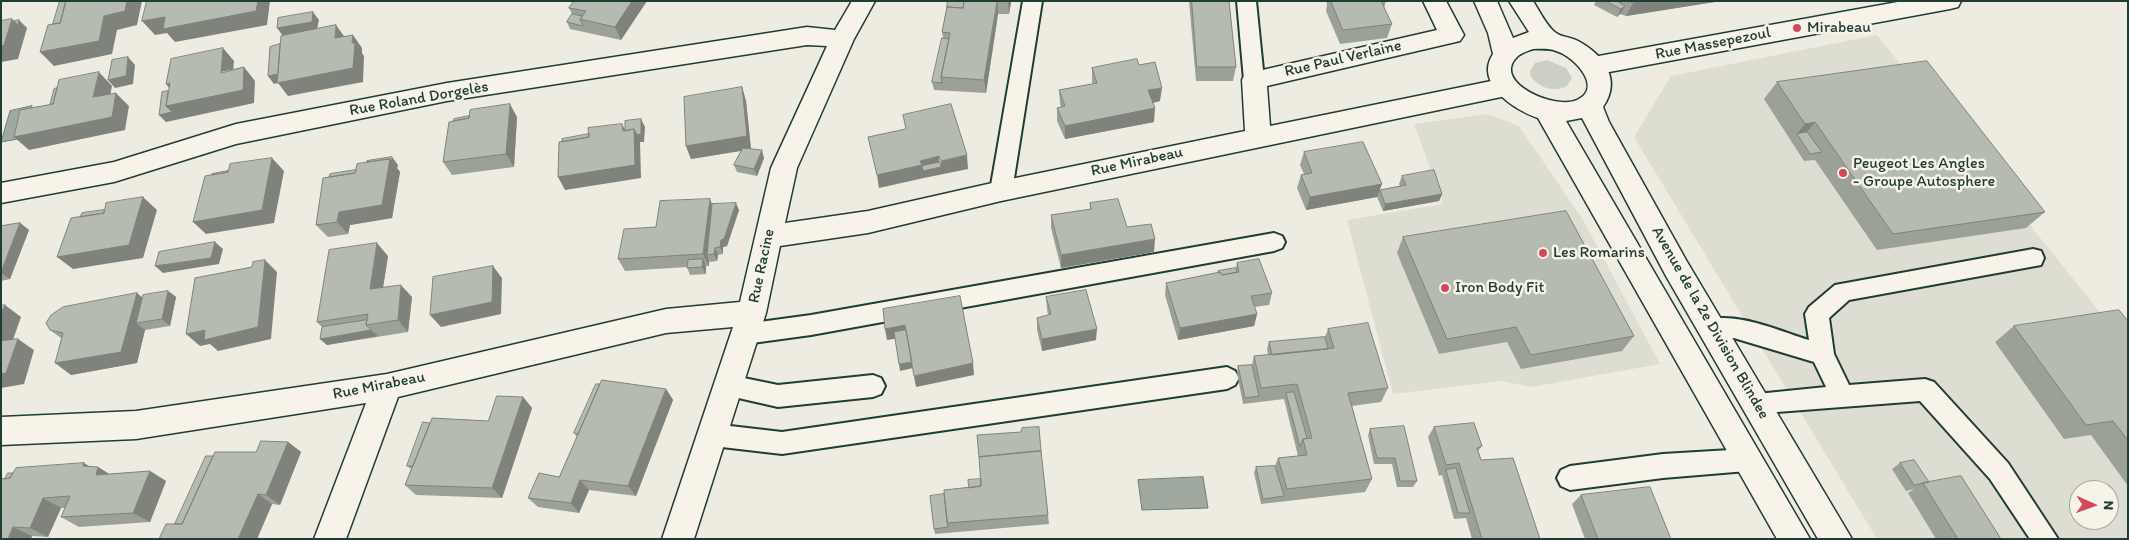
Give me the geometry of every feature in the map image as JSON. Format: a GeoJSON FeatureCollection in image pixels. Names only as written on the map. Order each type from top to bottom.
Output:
{"type":"FeatureCollection","features":[{"type":"Feature","properties":{"kind":"street","name":"Rue Racine"},"geometry":{"type":"LineString","coordinates":[[678,539],[749,324],[784,168],[842,39],[864,1]]}},
{"type":"Feature","properties":{"kind":"street","name":"Rue Paul Verlaine"},"geometry":{"type":"LineString","coordinates":[[1254,80],[1452,35],[1434,1]]}},
{"type":"Feature","properties":{"kind":"street"},"geometry":{"type":"LineString","coordinates":[[1485,1],[1500,33],[1504,53],[1499,69],[1506,87],[1516,97],[1530,106],[1547,111],[1570,111],[1589,104],[1597,97],[1600,87],[1599,76],[1594,66],[1582,54],[1566,45],[1548,40],[1530,40],[1515,44],[1504,53]]}},
{"type":"Feature","properties":{"kind":"street"},"geometry":{"type":"LineString","coordinates":[[1520,1],[1548,40]]}},
{"type":"Feature","properties":{"kind":"street","name":"Rue Massepezoul"},"geometry":{"type":"LineString","coordinates":[[1594,66],[1950,1]]}},
{"type":"Feature","properties":{"kind":"street","name":"Rue Roland Dorgelès"},"geometry":{"type":"LineString","coordinates":[[1,193],[114,172],[236,134],[447,92],[807,36],[842,39]]}},
{"type":"Feature","properties":{"kind":"street"},"geometry":{"type":"LineString","coordinates":[[1254,80],[1258,137]]}},
{"type":"Feature","properties":{"kind":"street","name":"Rue Mirabeau"},"geometry":{"type":"LineString","coordinates":[[768,237],[868,222],[1001,191],[1506,87]]}},
{"type":"Feature","properties":{"kind":"street","name":"Avenue de la 2e Division Blindee"},"geometry":{"type":"LineString","coordinates":[[1589,104],[1623,172],[1836,539]]}},
{"type":"Feature","properties":{"kind":"street"},"geometry":{"type":"LineString","coordinates":[[1547,111],[1794,539]]}},
{"type":"Feature","properties":{"kind":"street","name":"Rue Mirabeau"},"geometry":{"type":"LineString","coordinates":[[1,431],[136,426],[387,387],[666,321],[749,324]]}},
{"type":"Feature","properties":{"kind":"street"},"geometry":{"type":"LineString","coordinates":[[330,539],[387,387]]}},
{"type":"Feature","properties":{"kind":"lane"},"geometry":{"type":"LineString","coordinates":[[1001,191],[1033,1]]}},
{"type":"Feature","properties":{"kind":"lane"},"geometry":{"type":"LineString","coordinates":[[1246,1],[1254,80]]}},
{"type":"Feature","properties":{"kind":"lane"},"geometry":{"type":"LineString","coordinates":[[749,324],[811,325],[1274,242]]}},
{"type":"Feature","properties":{"kind":"lane"},"geometry":{"type":"LineString","coordinates":[[1842,396],[1822,354],[1818,314],[1843,292],[2034,258]]}},
{"type":"Feature","properties":{"kind":"lane"},"geometry":{"type":"LineString","coordinates":[[1712,328],[1734,328],[1822,354]]}},
{"type":"Feature","properties":{"kind":"lane"},"geometry":{"type":"LineString","coordinates":[[713,435],[782,443],[1227,378]]}},
{"type":"Feature","properties":{"kind":"lane"},"geometry":{"type":"LineString","coordinates":[[729,386],[778,396],[873,386]]}},
{"type":"Feature","properties":{"kind":"lane"},"geometry":{"type":"LineString","coordinates":[[1757,405],[1777,401],[1925,390],[1999,471],[2045,539]]}},
{"type":"Feature","properties":{"kind":"lane"},"geometry":{"type":"LineString","coordinates":[[1570,478],[1663,466],[1748,460]]}},
{"type":"Feature","properties":{"kind":"shaded area"},"geometry":{"type":"Polygon","coordinates":[[[1877,35],[2128,347],[2128,539],[1877,539],[1634,137],[1671,76],[1877,35]]]}},
{"type":"Feature","properties":{"kind":"shaded area"},"geometry":{"type":"Polygon","coordinates":[[[1547,60],[1566,68],[1572,78],[1567,86],[1557,89],[1543,87],[1531,77],[1530,71],[1535,63],[1547,60]]]}},
{"type":"Feature","properties":{"kind":"shaded area"},"geometry":{"type":"Polygon","coordinates":[[[32,106],[24,138],[1,142],[10,111],[32,106]]]}},
{"type":"Feature","properties":{"kind":"shaded area"},"geometry":{"type":"Polygon","coordinates":[[[1488,114],[1519,126],[1583,220],[1660,364],[1532,387],[1501,381],[1393,394],[1347,220],[1443,204],[1414,124],[1488,114]]]}},
{"type":"Feature","properties":{"kind":"shaded area"},"geometry":{"type":"Polygon","coordinates":[[[1203,477],[1208,508],[1142,510],[1138,480],[1203,477]]]}},
{"type":"Feature","properties":{"kind":"building"},"geometry":{"type":"Polygon","coordinates":[[[60,1],[66,1],[60,23],[53,24],[60,1]]]}},
{"type":"Feature","properties":{"kind":"building"},"geometry":{"type":"Polygon","coordinates":[[[66,1],[127,1],[125,11],[104,16],[99,41],[40,52],[48,25],[60,23],[66,1]]]}},
{"type":"Feature","properties":{"kind":"building"},"geometry":{"type":"Polygon","coordinates":[[[147,1],[258,1],[256,11],[163,29],[165,17],[142,21],[147,1]]]}},
{"type":"Feature","properties":{"kind":"building"},"geometry":{"type":"Polygon","coordinates":[[[574,1],[632,1],[615,27],[580,19],[586,11],[569,8],[574,1]]]}},
{"type":"Feature","properties":{"kind":"building"},"geometry":{"type":"Polygon","coordinates":[[[948,1],[964,1],[963,8],[947,7],[948,1]]]}},
{"type":"Feature","properties":{"kind":"building"},"geometry":{"type":"Polygon","coordinates":[[[964,1],[997,1],[984,80],[941,77],[950,33],[942,32],[947,7],[963,8],[964,1]]]}},
{"type":"Feature","properties":{"kind":"building"},"geometry":{"type":"Polygon","coordinates":[[[1192,1],[1229,1],[1236,67],[1197,67],[1192,1]]]}},
{"type":"Feature","properties":{"kind":"building"},"geometry":{"type":"Polygon","coordinates":[[[1331,1],[1381,1],[1392,24],[1343,30],[1331,1]]]}},
{"type":"Feature","properties":{"kind":"building"},"geometry":{"type":"Polygon","coordinates":[[[1606,1],[1617,1],[1625,6],[1621,9],[1606,1]]]}},
{"type":"Feature","properties":{"kind":"building"},"geometry":{"type":"Polygon","coordinates":[[[313,12],[312,22],[277,28],[278,18],[313,12]]]}},
{"type":"Feature","properties":{"kind":"building"},"geometry":{"type":"Polygon","coordinates":[[[572,14],[583,16],[580,19],[583,26],[567,22],[572,14]]]}},
{"type":"Feature","properties":{"kind":"building"},"geometry":{"type":"Polygon","coordinates":[[[12,19],[4,45],[1,46],[1,21],[12,19]]]}},
{"type":"Feature","properties":{"kind":"building"},"geometry":{"type":"Polygon","coordinates":[[[336,25],[335,38],[353,35],[352,43],[355,43],[353,68],[277,83],[281,36],[336,25]]]}},
{"type":"Feature","properties":{"kind":"building"},"geometry":{"type":"Polygon","coordinates":[[[942,38],[949,39],[941,77],[942,83],[932,82],[942,38]]]}},
{"type":"Feature","properties":{"kind":"building"},"geometry":{"type":"Polygon","coordinates":[[[280,44],[278,74],[268,76],[270,47],[280,44]]]}},
{"type":"Feature","properties":{"kind":"building"},"geometry":{"type":"Polygon","coordinates":[[[223,48],[221,73],[244,67],[243,90],[166,106],[170,83],[166,84],[171,59],[223,48]]]}},
{"type":"Feature","properties":{"kind":"building"},"geometry":{"type":"Polygon","coordinates":[[[128,57],[126,76],[108,80],[112,60],[128,57]]]}},
{"type":"Feature","properties":{"kind":"building"},"geometry":{"type":"Polygon","coordinates":[[[1137,59],[1139,65],[1155,62],[1162,88],[1148,90],[1155,108],[1065,126],[1057,108],[1065,106],[1059,90],[1097,83],[1092,68],[1137,59]]]}},
{"type":"Feature","properties":{"kind":"building"},"geometry":{"type":"Polygon","coordinates":[[[1927,61],[2045,212],[1893,234],[1815,122],[1805,124],[1777,82],[1927,61]]]}},
{"type":"Feature","properties":{"kind":"building"},"geometry":{"type":"Polygon","coordinates":[[[99,72],[93,97],[116,93],[112,117],[14,137],[20,110],[53,104],[59,80],[99,72]]]}},
{"type":"Feature","properties":{"kind":"building"},"geometry":{"type":"Polygon","coordinates":[[[742,87],[747,136],[686,146],[684,97],[742,87]]]}},
{"type":"Feature","properties":{"kind":"building"},"geometry":{"type":"Polygon","coordinates":[[[57,88],[53,104],[50,104],[54,89],[57,88]]]}},
{"type":"Feature","properties":{"kind":"building"},"geometry":{"type":"Polygon","coordinates":[[[168,91],[166,106],[172,112],[159,115],[162,92],[168,91]]]}},
{"type":"Feature","properties":{"kind":"building"},"geometry":{"type":"Polygon","coordinates":[[[510,104],[506,154],[443,162],[449,122],[469,118],[470,110],[510,104]]]}},
{"type":"Feature","properties":{"kind":"building"},"geometry":{"type":"Polygon","coordinates":[[[951,104],[967,155],[941,161],[939,156],[920,161],[922,165],[877,175],[868,137],[906,129],[903,115],[951,104]]]}},
{"type":"Feature","properties":{"kind":"building"},"geometry":{"type":"Polygon","coordinates":[[[469,116],[469,118],[453,121],[454,119],[469,116]]]}},
{"type":"Feature","properties":{"kind":"building"},"geometry":{"type":"Polygon","coordinates":[[[641,119],[641,134],[637,135],[634,129],[625,131],[625,121],[641,119]]]}},
{"type":"Feature","properties":{"kind":"building"},"geometry":{"type":"Polygon","coordinates":[[[622,124],[623,131],[634,129],[635,165],[558,177],[559,142],[589,137],[588,128],[622,124]]]}},
{"type":"Feature","properties":{"kind":"building"},"geometry":{"type":"Polygon","coordinates":[[[1807,132],[1822,152],[1810,154],[1797,134],[1807,132]]]}},
{"type":"Feature","properties":{"kind":"building"},"geometry":{"type":"Polygon","coordinates":[[[589,134],[589,137],[562,142],[562,139],[589,134]]]}},
{"type":"Feature","properties":{"kind":"building"},"geometry":{"type":"Polygon","coordinates":[[[1363,142],[1382,184],[1310,197],[1301,175],[1312,173],[1304,152],[1363,142]]]}},
{"type":"Feature","properties":{"kind":"building"},"geometry":{"type":"Polygon","coordinates":[[[743,148],[762,150],[754,169],[734,165],[743,148]]]}},
{"type":"Feature","properties":{"kind":"building"},"geometry":{"type":"Polygon","coordinates":[[[392,157],[392,161],[390,159],[367,162],[367,161],[392,157]]]}},
{"type":"Feature","properties":{"kind":"building"},"geometry":{"type":"Polygon","coordinates":[[[272,158],[262,210],[193,222],[205,176],[228,172],[230,164],[272,158]]]}},
{"type":"Feature","properties":{"kind":"building"},"geometry":{"type":"Polygon","coordinates":[[[390,159],[382,205],[339,212],[337,222],[316,225],[323,178],[355,173],[357,164],[390,159]]]}},
{"type":"Feature","properties":{"kind":"building"},"geometry":{"type":"Polygon","coordinates":[[[940,162],[941,167],[923,171],[922,166],[940,162]]]}},
{"type":"Feature","properties":{"kind":"building"},"geometry":{"type":"Polygon","coordinates":[[[356,170],[355,173],[329,177],[330,174],[356,170]]]}},
{"type":"Feature","properties":{"kind":"building"},"geometry":{"type":"Polygon","coordinates":[[[1434,170],[1442,194],[1385,204],[1380,190],[1406,185],[1402,176],[1434,170]]]}},
{"type":"Feature","properties":{"kind":"building"},"geometry":{"type":"Polygon","coordinates":[[[228,172],[212,175],[212,174],[228,172]]]}},
{"type":"Feature","properties":{"kind":"building"},"geometry":{"type":"Polygon","coordinates":[[[143,197],[129,245],[57,257],[71,218],[104,213],[106,203],[143,197]]]}},
{"type":"Feature","properties":{"kind":"building"},"geometry":{"type":"Polygon","coordinates":[[[710,199],[703,254],[618,259],[624,229],[656,227],[660,201],[710,199]]]}},
{"type":"Feature","properties":{"kind":"building"},"geometry":{"type":"Polygon","coordinates":[[[1118,199],[1127,227],[1151,224],[1155,239],[1061,255],[1051,215],[1091,209],[1090,203],[1118,199]]]}},
{"type":"Feature","properties":{"kind":"building"},"geometry":{"type":"Polygon","coordinates":[[[736,203],[720,247],[715,248],[714,254],[707,255],[712,204],[736,203]]]}},
{"type":"Feature","properties":{"kind":"building"},"geometry":{"type":"Polygon","coordinates":[[[104,210],[104,213],[80,217],[82,213],[104,210]]]}},
{"type":"Feature","properties":{"kind":"building"},"geometry":{"type":"Polygon","coordinates":[[[1566,211],[1634,336],[1531,355],[1516,327],[1447,339],[1403,237],[1566,211]]]}},
{"type":"Feature","properties":{"kind":"building"},"geometry":{"type":"Polygon","coordinates":[[[20,223],[1,272],[1,228],[2,226],[20,223]]]}},
{"type":"Feature","properties":{"kind":"building"},"geometry":{"type":"Polygon","coordinates":[[[215,242],[211,258],[155,266],[159,252],[215,242]]]}},
{"type":"Feature","properties":{"kind":"building"},"geometry":{"type":"Polygon","coordinates":[[[377,243],[370,289],[401,285],[398,320],[366,325],[368,314],[317,322],[329,250],[377,243]]]}},
{"type":"Feature","properties":{"kind":"building"},"geometry":{"type":"Polygon","coordinates":[[[703,259],[702,267],[687,268],[688,260],[703,259]]]}},
{"type":"Feature","properties":{"kind":"building"},"geometry":{"type":"Polygon","coordinates":[[[1259,259],[1272,293],[1251,296],[1257,314],[1180,328],[1166,283],[1220,272],[1222,275],[1239,272],[1237,263],[1259,259]]]}},
{"type":"Feature","properties":{"kind":"building"},"geometry":{"type":"Polygon","coordinates":[[[265,260],[258,327],[204,340],[205,330],[186,334],[195,278],[252,267],[253,262],[265,260]]]}},
{"type":"Feature","properties":{"kind":"building"},"geometry":{"type":"Polygon","coordinates":[[[493,266],[492,302],[430,315],[433,277],[493,266]]]}},
{"type":"Feature","properties":{"kind":"building"},"geometry":{"type":"Polygon","coordinates":[[[1236,268],[1237,272],[1222,275],[1220,272],[1218,273],[1218,271],[1236,268]]]}},
{"type":"Feature","properties":{"kind":"building"},"geometry":{"type":"Polygon","coordinates":[[[1086,290],[1097,329],[1042,339],[1037,318],[1051,314],[1046,297],[1086,290]]]}},
{"type":"Feature","properties":{"kind":"building"},"geometry":{"type":"Polygon","coordinates":[[[168,291],[162,319],[136,323],[143,295],[168,291]]]}},
{"type":"Feature","properties":{"kind":"building"},"geometry":{"type":"Polygon","coordinates":[[[137,293],[121,352],[55,363],[63,333],[50,330],[46,323],[51,315],[63,307],[137,293]]]}},
{"type":"Feature","properties":{"kind":"building"},"geometry":{"type":"Polygon","coordinates":[[[960,296],[973,363],[914,376],[905,325],[885,329],[883,309],[960,296]]]}},
{"type":"Feature","properties":{"kind":"building"},"geometry":{"type":"Polygon","coordinates":[[[5,305],[1,314],[1,306],[5,305]]]}},
{"type":"Feature","properties":{"kind":"building"},"geometry":{"type":"Polygon","coordinates":[[[2119,310],[2128,321],[2128,440],[2113,421],[2086,425],[2014,326],[2119,310]]]}},
{"type":"Feature","properties":{"kind":"building"},"geometry":{"type":"Polygon","coordinates":[[[367,320],[366,325],[371,330],[320,339],[322,327],[367,320]]]}},
{"type":"Feature","properties":{"kind":"building"},"geometry":{"type":"Polygon","coordinates":[[[1368,323],[1388,388],[1348,393],[1372,479],[1287,489],[1278,458],[1307,455],[1303,439],[1312,438],[1297,384],[1261,388],[1254,356],[1334,348],[1328,329],[1368,323]]]}},
{"type":"Feature","properties":{"kind":"building"},"geometry":{"type":"Polygon","coordinates":[[[906,330],[912,362],[899,364],[894,332],[906,330]]]}},
{"type":"Feature","properties":{"kind":"building"},"geometry":{"type":"Polygon","coordinates":[[[1325,337],[1328,349],[1272,355],[1269,342],[1325,337]]]}},
{"type":"Feature","properties":{"kind":"building"},"geometry":{"type":"Polygon","coordinates":[[[18,339],[6,373],[1,374],[1,341],[18,339]]]}},
{"type":"Feature","properties":{"kind":"building"},"geometry":{"type":"Polygon","coordinates":[[[1252,365],[1259,396],[1245,398],[1238,366],[1252,365]]]}},
{"type":"Feature","properties":{"kind":"building"},"geometry":{"type":"Polygon","coordinates":[[[602,380],[666,389],[628,486],[580,480],[571,503],[528,498],[539,473],[559,477],[602,380]]]}},
{"type":"Feature","properties":{"kind":"building"},"geometry":{"type":"Polygon","coordinates":[[[596,384],[600,384],[578,434],[574,433],[596,384]]]}},
{"type":"Feature","properties":{"kind":"building"},"geometry":{"type":"Polygon","coordinates":[[[1294,392],[1307,438],[1303,439],[1300,447],[1286,393],[1294,392]]]}},
{"type":"Feature","properties":{"kind":"building"},"geometry":{"type":"Polygon","coordinates":[[[497,396],[523,397],[492,488],[405,485],[432,418],[488,421],[497,396]]]}},
{"type":"Feature","properties":{"kind":"building"},"geometry":{"type":"Polygon","coordinates":[[[423,422],[430,423],[413,466],[407,466],[423,422]]]}},
{"type":"Feature","properties":{"kind":"building"},"geometry":{"type":"Polygon","coordinates":[[[1474,423],[1482,446],[1477,448],[1481,460],[1513,458],[1540,539],[1482,539],[1459,463],[1446,465],[1434,427],[1474,423]]]}},
{"type":"Feature","properties":{"kind":"building"},"geometry":{"type":"Polygon","coordinates":[[[1404,426],[1417,481],[1400,481],[1395,458],[1377,458],[1370,429],[1404,426]]]}},
{"type":"Feature","properties":{"kind":"building"},"geometry":{"type":"Polygon","coordinates":[[[1039,427],[1041,451],[979,457],[977,435],[1021,432],[1022,428],[1039,427]]]}},
{"type":"Feature","properties":{"kind":"building"},"geometry":{"type":"Polygon","coordinates":[[[261,441],[288,442],[266,495],[258,494],[238,539],[159,539],[166,524],[182,524],[215,452],[256,452],[261,441]]]}},
{"type":"Feature","properties":{"kind":"building"},"geometry":{"type":"Polygon","coordinates":[[[1041,451],[1048,515],[947,523],[944,490],[981,486],[979,457],[1041,451]]]}},
{"type":"Feature","properties":{"kind":"building"},"geometry":{"type":"Polygon","coordinates":[[[206,456],[213,456],[182,524],[175,524],[206,456]]]}},
{"type":"Feature","properties":{"kind":"building"},"geometry":{"type":"Polygon","coordinates":[[[1914,460],[1929,482],[1914,485],[1900,463],[1914,460]]]}},
{"type":"Feature","properties":{"kind":"building"},"geometry":{"type":"Polygon","coordinates":[[[84,463],[83,466],[98,467],[96,475],[150,471],[133,513],[61,517],[70,496],[43,498],[30,528],[13,527],[8,539],[1,539],[1,479],[10,478],[16,468],[84,463]]]}},
{"type":"Feature","properties":{"kind":"building"},"geometry":{"type":"Polygon","coordinates":[[[1275,466],[1284,496],[1263,499],[1256,467],[1275,466]]]}},
{"type":"Feature","properties":{"kind":"building"},"geometry":{"type":"Polygon","coordinates":[[[1456,468],[1470,513],[1458,513],[1446,470],[1456,468]]]}},
{"type":"Feature","properties":{"kind":"building"},"geometry":{"type":"Polygon","coordinates":[[[8,473],[13,473],[10,478],[5,479],[8,473]]]}},
{"type":"Feature","properties":{"kind":"building"},"geometry":{"type":"Polygon","coordinates":[[[1961,476],[2001,539],[1958,539],[1923,483],[1961,476]]]}},
{"type":"Feature","properties":{"kind":"building"},"geometry":{"type":"Polygon","coordinates":[[[981,479],[981,486],[969,488],[968,480],[981,479]]]}},
{"type":"Feature","properties":{"kind":"building"},"geometry":{"type":"Polygon","coordinates":[[[1650,487],[1671,539],[1598,539],[1581,495],[1650,487]]]}},
{"type":"Feature","properties":{"kind":"building"},"geometry":{"type":"Polygon","coordinates":[[[944,494],[948,527],[934,529],[930,496],[944,494]]]}},
{"type":"Feature","properties":{"kind":"place","name":"Mirabeau"},"geometry":{"type":"Point","coordinates":[1797,28]}},
{"type":"Feature","properties":{"kind":"place","name":"Peugeot Les Angles - Groupe Autosphere"},"geometry":{"type":"Point","coordinates":[1843,173]}},
{"type":"Feature","properties":{"kind":"place","name":"Les Romarins"},"geometry":{"type":"Point","coordinates":[1543,253]}},
{"type":"Feature","properties":{"kind":"place","name":"Iron Body Fit"},"geometry":{"type":"Point","coordinates":[1445,288]}}]}
